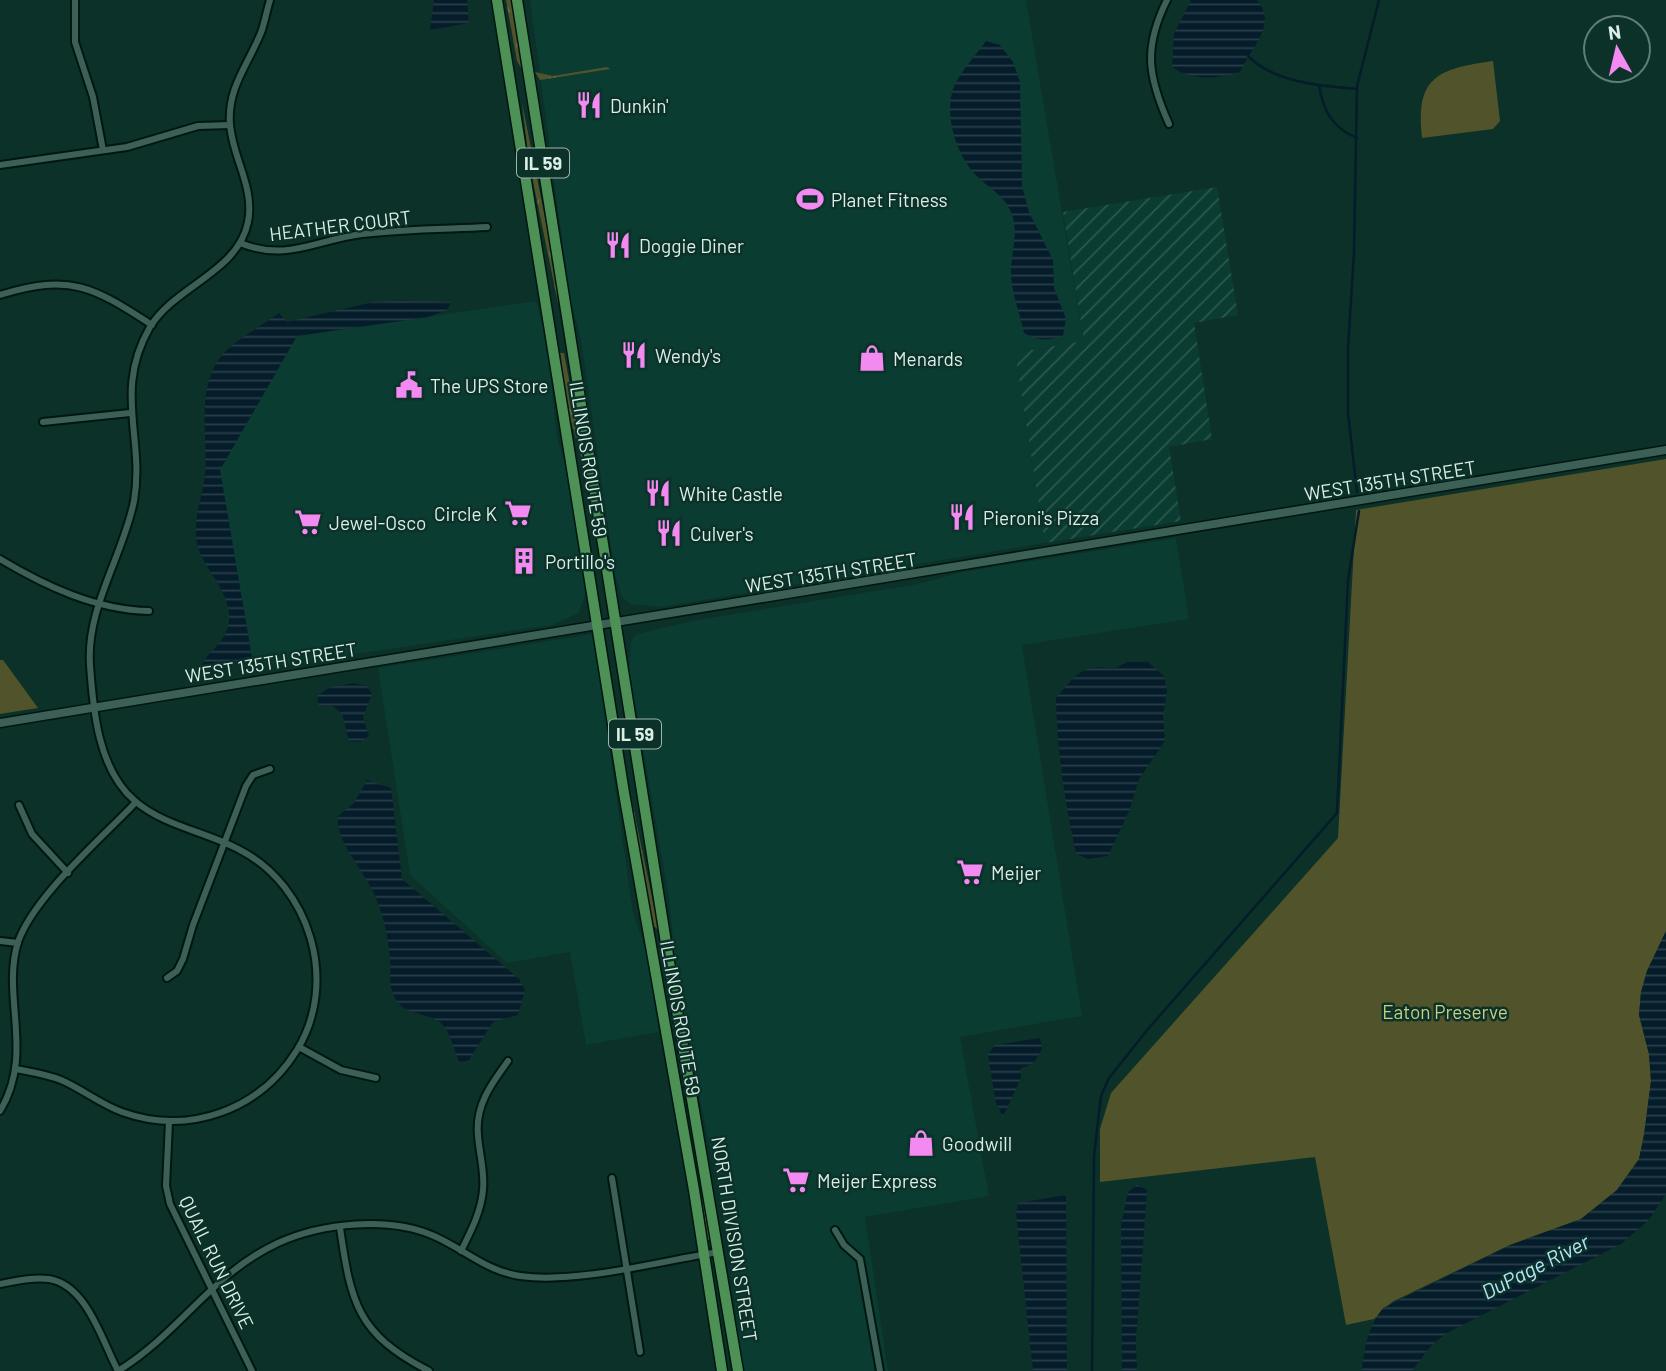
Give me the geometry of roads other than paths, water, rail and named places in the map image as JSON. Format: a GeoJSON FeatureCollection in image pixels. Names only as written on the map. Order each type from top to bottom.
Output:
{"type":"FeatureCollection","features":[{"type":"Feature","properties":{"kind":"main road","name":"ILLINOIS ROUTE 59"},"geometry":{"type":"LineString","coordinates":[[497,0],[647,926],[684,1130]]}},
{"type":"Feature","properties":{"kind":"main road","name":"ILLINOIS ROUTE 59"},"geometry":{"type":"LineString","coordinates":[[517,0],[667,950],[696,1113]]}},
{"type":"Feature","properties":{"kind":"main road"},"geometry":{"type":"LineString","coordinates":[[510,82],[531,86]]}},
{"type":"Feature","properties":{"kind":"main road"},"geometry":{"type":"LineString","coordinates":[[647,926],[667,950]]}},
{"type":"Feature","properties":{"kind":"main road","name":"NORTH DIVISION STREET"},"geometry":{"type":"LineString","coordinates":[[696,1113],[738,1371]]}},
{"type":"Feature","properties":{"kind":"main road","name":"NORTH DIVISION STREET"},"geometry":{"type":"LineString","coordinates":[[684,1130],[722,1371]]}},
{"type":"Feature","properties":{"kind":"street"},"geometry":{"type":"LineString","coordinates":[[75,0],[75,42],[93,97],[103,149]]}},
{"type":"Feature","properties":{"kind":"street"},"geometry":{"type":"LineString","coordinates":[[16,1069],[63,1081],[122,1112],[169,1122],[208,1117],[251,1099],[282,1070],[299,1047],[316,996],[316,972],[306,923],[294,899],[276,877],[258,861],[225,843],[163,818],[136,802],[108,762],[96,707],[90,640],[133,503],[137,479],[130,413],[130,387],[135,361],[164,307],[228,258],[240,243],[248,222],[248,201],[230,125],[236,81],[262,29],[270,0]]}},
{"type":"Feature","properties":{"kind":"street"},"geometry":{"type":"LineString","coordinates":[[1167,0],[1150,45],[1150,64],[1158,99],[1169,124]]}},
{"type":"Feature","properties":{"kind":"street"},"geometry":{"type":"LineString","coordinates":[[0,165],[142,144],[198,126],[230,125]]}},
{"type":"Feature","properties":{"kind":"street","name":"HEATHER COURT"},"geometry":{"type":"LineString","coordinates":[[240,243],[270,252],[286,252],[364,234],[487,227]]}},
{"type":"Feature","properties":{"kind":"street"},"geometry":{"type":"LineString","coordinates":[[0,295],[46,285],[87,287],[105,295],[152,325]]}},
{"type":"Feature","properties":{"kind":"street"},"geometry":{"type":"LineString","coordinates":[[43,422],[130,413]]}},
{"type":"Feature","properties":{"kind":"street","name":"WEST 135TH STREET"},"geometry":{"type":"LineString","coordinates":[[0,723],[1666,450]]}},
{"type":"Feature","properties":{"kind":"street"},"geometry":{"type":"LineString","coordinates":[[0,559],[57,588],[100,604],[120,610],[149,611]]}},
{"type":"Feature","properties":{"kind":"street"},"geometry":{"type":"LineString","coordinates":[[167,978],[177,971],[183,960],[246,786],[253,775],[270,769]]}},
{"type":"Feature","properties":{"kind":"street"},"geometry":{"type":"LineString","coordinates":[[0,1111],[16,1069],[15,982],[18,943],[37,908],[136,802]]}},
{"type":"Feature","properties":{"kind":"street"},"geometry":{"type":"LineString","coordinates":[[19,805],[32,834],[68,873]]}},
{"type":"Feature","properties":{"kind":"street"},"geometry":{"type":"LineString","coordinates":[[0,941],[18,943]]}},
{"type":"Feature","properties":{"kind":"street"},"geometry":{"type":"LineString","coordinates":[[299,1047],[341,1070],[376,1079]]}},
{"type":"Feature","properties":{"kind":"street"},"geometry":{"type":"LineString","coordinates":[[461,1251],[477,1219],[484,1187],[477,1132],[479,1111],[489,1088],[508,1061]]}},
{"type":"Feature","properties":{"kind":"street","name":"QUAIL RUN DRIVE"},"geometry":{"type":"LineString","coordinates":[[169,1122],[166,1186],[170,1204],[251,1371]]}},
{"type":"Feature","properties":{"kind":"street"},"geometry":{"type":"LineString","coordinates":[[612,1178],[640,1352]]}},
{"type":"Feature","properties":{"kind":"street"},"geometry":{"type":"LineString","coordinates":[[0,1284],[51,1279],[66,1286],[81,1299],[118,1371],[165,1338],[212,1287],[234,1268],[282,1241],[307,1233],[340,1228],[400,1226],[433,1235],[489,1268],[543,1278],[719,1251]]}},
{"type":"Feature","properties":{"kind":"street"},"geometry":{"type":"LineString","coordinates":[[340,1228],[348,1283],[367,1325],[388,1346],[429,1371]]}},
{"type":"Feature","properties":{"kind":"street"},"geometry":{"type":"LineString","coordinates":[[835,1230],[844,1245],[860,1259],[880,1371]]}},
{"type":"Feature","properties":{"kind":"water"},"geometry":{"type":"Polygon","coordinates":[[[434,0],[467,0],[469,23],[430,30],[434,0]]]}},
{"type":"Feature","properties":{"kind":"water"},"geometry":{"type":"Polygon","coordinates":[[[1191,0],[1257,0],[1263,9],[1264,27],[1240,72],[1196,77],[1172,67],[1174,34],[1191,0]]]}},
{"type":"Feature","properties":{"kind":"water"},"geometry":{"type":"Polygon","coordinates":[[[986,41],[1000,45],[1013,62],[1020,82],[1022,186],[1029,212],[1053,260],[1054,288],[1066,319],[1063,336],[1057,338],[1038,339],[1024,333],[1012,282],[1014,220],[1001,197],[971,170],[954,137],[950,112],[953,89],[963,70],[986,41]]]}},
{"type":"Feature","properties":{"kind":"water"},"geometry":{"type":"Polygon","coordinates":[[[373,302],[451,302],[447,310],[428,317],[297,336],[220,470],[252,658],[239,664],[201,670],[202,664],[224,636],[229,621],[226,599],[200,553],[196,535],[206,459],[205,400],[212,372],[219,359],[238,341],[279,313],[287,322],[373,302]]]}},
{"type":"Feature","properties":{"kind":"water"},"geometry":{"type":"Polygon","coordinates":[[[1127,662],[1148,662],[1164,676],[1167,692],[1163,716],[1165,741],[1139,779],[1130,809],[1108,856],[1088,859],[1076,854],[1072,835],[1060,757],[1056,698],[1074,677],[1087,669],[1114,669],[1127,662]]]}},
{"type":"Feature","properties":{"kind":"water"},"geometry":{"type":"Polygon","coordinates":[[[354,683],[367,686],[372,694],[363,717],[369,736],[360,742],[349,741],[342,714],[333,706],[319,705],[317,696],[330,687],[354,683]]]}},
{"type":"Feature","properties":{"kind":"water"},"geometry":{"type":"Polygon","coordinates":[[[367,780],[391,788],[402,879],[519,979],[525,990],[518,1015],[493,1022],[469,1060],[460,1063],[443,1025],[406,1009],[393,995],[388,943],[381,911],[338,826],[338,816],[354,803],[367,780]]]}},
{"type":"Feature","properties":{"kind":"water","name":"DuPage River"},"geometry":{"type":"Polygon","coordinates":[[[1666,931],[1666,1194],[1648,1221],[1621,1244],[1445,1334],[1430,1347],[1412,1371],[1362,1371],[1368,1338],[1383,1308],[1510,1245],[1581,1219],[1617,1190],[1639,1159],[1651,1081],[1649,1054],[1639,1015],[1641,992],[1647,971],[1666,931]]]}},
{"type":"Feature","properties":{"kind":"water"},"geometry":{"type":"Polygon","coordinates":[[[1040,1038],[1042,1049],[1034,1063],[1020,1069],[1021,1078],[1003,1117],[996,1103],[988,1055],[995,1045],[1040,1038]]]}},
{"type":"Feature","properties":{"kind":"water"},"geometry":{"type":"Polygon","coordinates":[[[1137,1185],[1147,1190],[1136,1341],[1137,1371],[1122,1371],[1121,1225],[1128,1192],[1137,1185]]]}},
{"type":"Feature","properties":{"kind":"water"},"geometry":{"type":"Polygon","coordinates":[[[1066,1195],[1067,1371],[1033,1371],[1016,1214],[1018,1203],[1066,1195]]]}},
{"type":"Feature","properties":{"kind":"waterway"},"geometry":{"type":"LineString","coordinates":[[1357,492],[1348,413],[1357,86],[1379,0]]}},
{"type":"Feature","properties":{"kind":"waterway"},"geometry":{"type":"LineString","coordinates":[[1248,56],[1259,65],[1285,78],[1357,89]]}},
{"type":"Feature","properties":{"kind":"waterway"},"geometry":{"type":"LineString","coordinates":[[1319,85],[1330,117],[1341,129],[1357,138]]}},
{"type":"Feature","properties":{"kind":"waterway"},"geometry":{"type":"LineString","coordinates":[[1092,1371],[1094,1156],[1101,1096],[1109,1078],[1148,1029],[1337,813],[1348,580],[1359,511]]}},
{"type":"Feature","properties":{"kind":"place","name":"Dunkin'"},"geometry":{"type":"Point","coordinates":[589,105]}},
{"type":"Feature","properties":{"kind":"place","name":"Planet Fitness"},"geometry":{"type":"Point","coordinates":[810,199]}},
{"type":"Feature","properties":{"kind":"place","name":"Doggie Diner"},"geometry":{"type":"Point","coordinates":[618,245]}},
{"type":"Feature","properties":{"kind":"place","name":"Wendy's"},"geometry":{"type":"Point","coordinates":[634,355]}},
{"type":"Feature","properties":{"kind":"place","name":"Menards"},"geometry":{"type":"Point","coordinates":[872,358]}},
{"type":"Feature","properties":{"kind":"place","name":"The UPS Store"},"geometry":{"type":"Point","coordinates":[409,385]}},
{"type":"Feature","properties":{"kind":"place","name":"White Castle"},"geometry":{"type":"Point","coordinates":[658,493]}},
{"type":"Feature","properties":{"kind":"place","name":"Circle K"},"geometry":{"type":"Point","coordinates":[518,513]}},
{"type":"Feature","properties":{"kind":"place","name":"Pieroni's Pizza"},"geometry":{"type":"Point","coordinates":[962,517]}},
{"type":"Feature","properties":{"kind":"place","name":"Jewel-Osco"},"geometry":{"type":"Point","coordinates":[308,522]}},
{"type":"Feature","properties":{"kind":"place","name":"Culver's"},"geometry":{"type":"Point","coordinates":[669,533]}},
{"type":"Feature","properties":{"kind":"place","name":"Portillo's"},"geometry":{"type":"Point","coordinates":[524,561]}},
{"type":"Feature","properties":{"kind":"place","name":"Meijer"},"geometry":{"type":"Point","coordinates":[970,872]}},
{"type":"Feature","properties":{"kind":"place","name":"Goodwill"},"geometry":{"type":"Point","coordinates":[921,1143]}},
{"type":"Feature","properties":{"kind":"place","name":"Meijer Express"},"geometry":{"type":"Point","coordinates":[796,1180]}},
{"type":"Feature","properties":{"kind":"park label","name":"Eaton Preserve"},"geometry":{"type":"Point","coordinates":[1445,1011]}}]}
